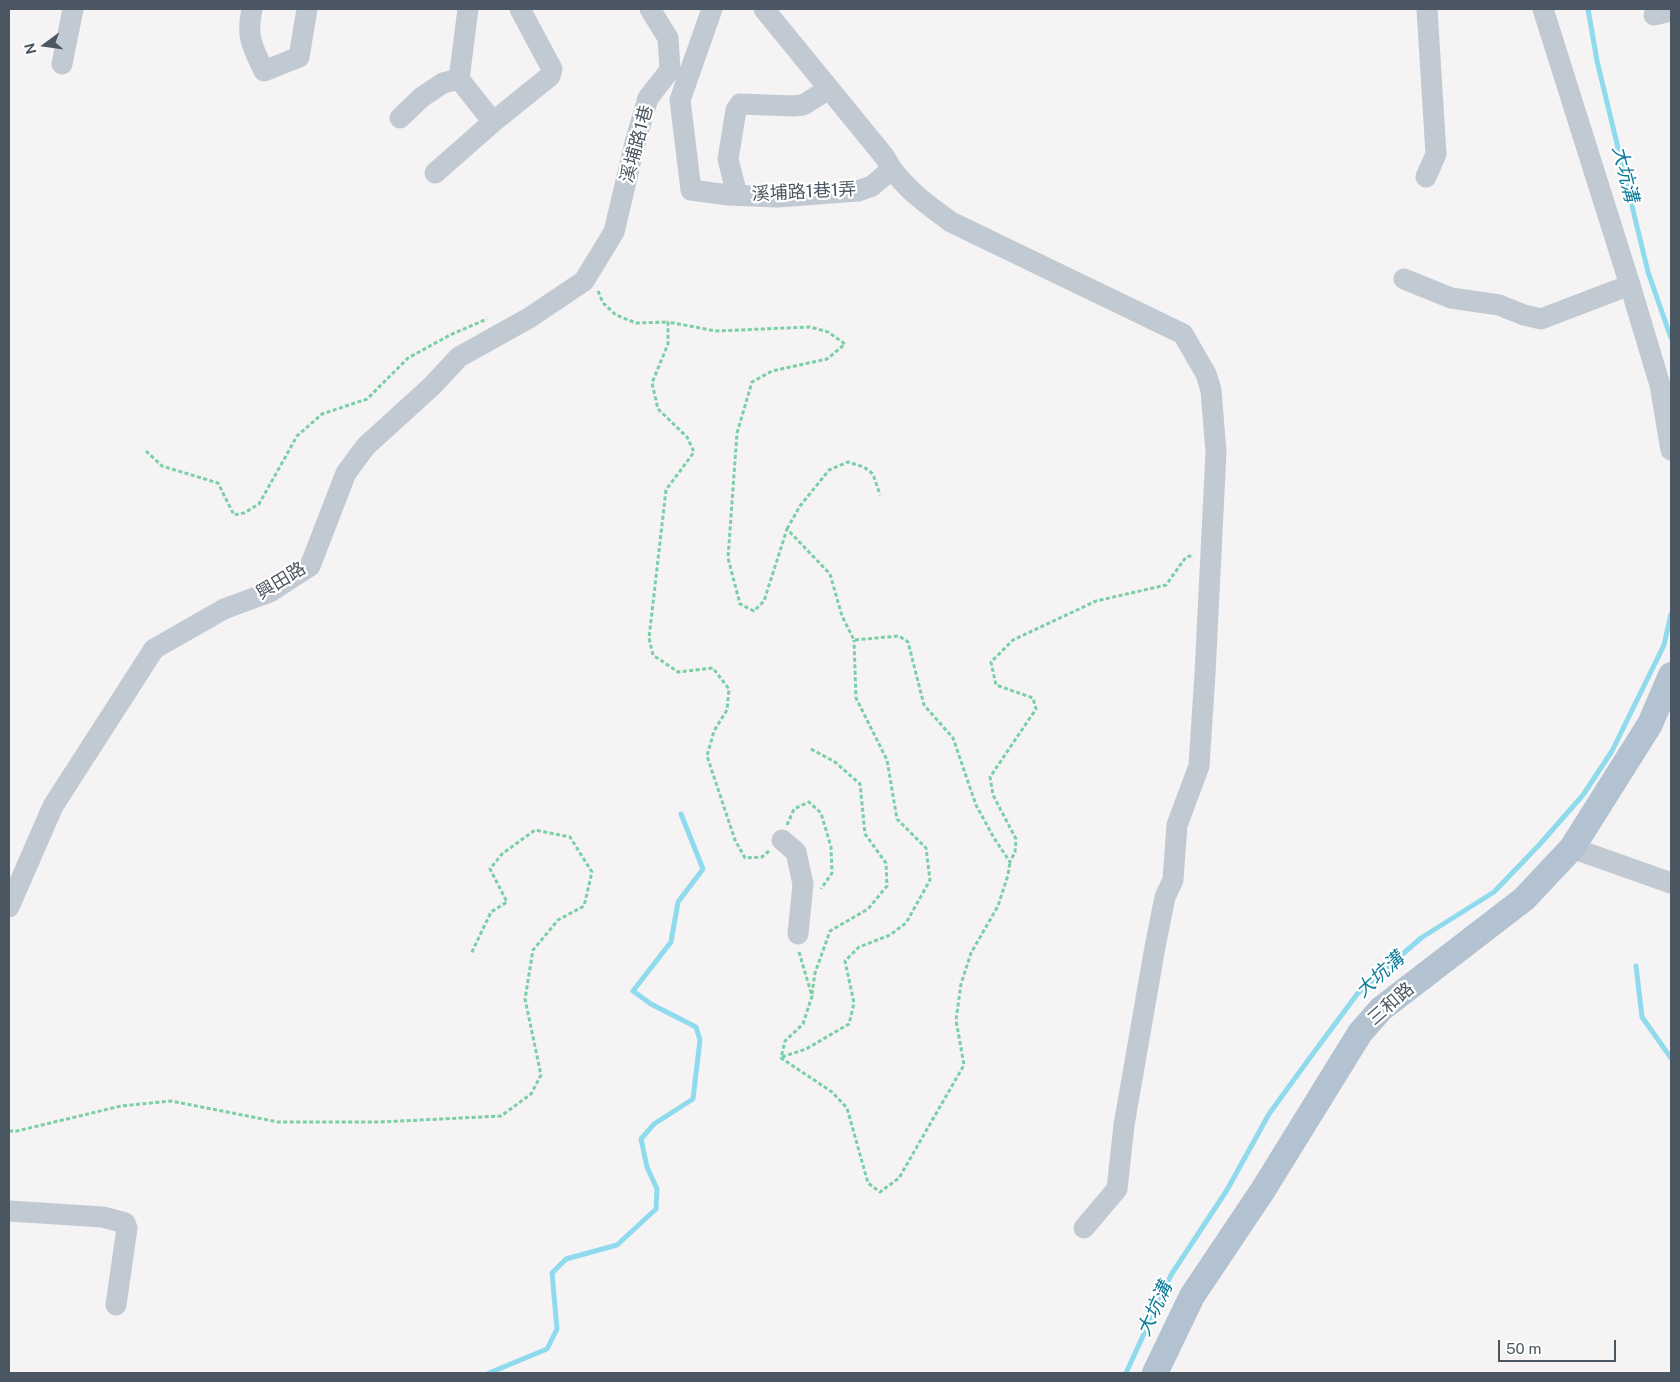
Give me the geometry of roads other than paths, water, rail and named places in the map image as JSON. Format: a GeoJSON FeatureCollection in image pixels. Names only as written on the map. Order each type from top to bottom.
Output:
{"type":"FeatureCollection","features":[{"type":"Feature","properties":{"kind":"main road","name":"三和路"},"geometry":{"type":"LineString","coordinates":[[1155,1373],[1192,1296],[1263,1190],[1360,1032],[1381,1009],[1524,899],[1572,848],[1650,724],[1671,675]]}},
{"type":"Feature","properties":{"kind":"street"},"geometry":{"type":"LineString","coordinates":[[62,64],[73,9]]}},
{"type":"Feature","properties":{"kind":"street"},"geometry":{"type":"LineString","coordinates":[[252,9],[248,27],[254,49],[264,72],[299,57],[307,9]]}},
{"type":"Feature","properties":{"kind":"street"},"geometry":{"type":"LineString","coordinates":[[468,9],[459,79],[493,122]]}},
{"type":"Feature","properties":{"kind":"street"},"geometry":{"type":"LineString","coordinates":[[435,173],[493,122],[550,76],[552,69],[520,9]]}},
{"type":"Feature","properties":{"kind":"street","name":"溪埔路1巷"},"geometry":{"type":"LineString","coordinates":[[584,281],[614,232],[635,143],[648,98],[670,70],[668,38],[650,9]]}},
{"type":"Feature","properties":{"kind":"street","name":"溪埔路1巷1弄"},"geometry":{"type":"LineString","coordinates":[[712,9],[680,100],[691,190],[777,197],[858,191],[872,186],[892,169]]}},
{"type":"Feature","properties":{"kind":"street"},"geometry":{"type":"LineString","coordinates":[[764,9],[884,156],[900,180],[924,203],[951,222],[1183,334],[1206,374],[1211,390],[1216,452],[1199,766],[1177,825],[1173,880],[1165,897],[1155,947],[1124,1125],[1118,1189],[1084,1228]]}},
{"type":"Feature","properties":{"kind":"street"},"geometry":{"type":"LineString","coordinates":[[1426,9],[1436,154],[1426,177]]}},
{"type":"Feature","properties":{"kind":"street"},"geometry":{"type":"LineString","coordinates":[[1543,9],[1660,385],[1671,450]]}},
{"type":"Feature","properties":{"kind":"street"},"geometry":{"type":"LineString","coordinates":[[400,118],[422,97],[443,83],[459,79]]}},
{"type":"Feature","properties":{"kind":"street"},"geometry":{"type":"LineString","coordinates":[[737,195],[728,159],[736,110],[740,104],[793,106],[803,104],[829,90]]}},
{"type":"Feature","properties":{"kind":"street"},"geometry":{"type":"LineString","coordinates":[[1404,278],[1452,298],[1499,305],[1524,315],[1541,319],[1630,285]]}},
{"type":"Feature","properties":{"kind":"street","name":"興田路"},"geometry":{"type":"LineString","coordinates":[[9,906],[53,806],[154,649],[224,609],[270,592],[310,566],[346,474],[366,446],[432,386],[459,357],[529,318],[584,281]]}},
{"type":"Feature","properties":{"kind":"street"},"geometry":{"type":"LineString","coordinates":[[782,840],[796,852],[802,884],[798,934]]}},
{"type":"Feature","properties":{"kind":"street"},"geometry":{"type":"LineString","coordinates":[[1572,848],[1671,883]]}},
{"type":"Feature","properties":{"kind":"street"},"geometry":{"type":"LineString","coordinates":[[9,1211],[103,1217],[125,1223],[127,1228],[116,1306]]}},
{"type":"Feature","properties":{"kind":"waterway","name":"大坑溝"},"geometry":{"type":"LineString","coordinates":[[1588,9],[1597,61],[1648,272],[1671,338]]}},
{"type":"Feature","properties":{"kind":"waterway","name":"大坑溝"},"geometry":{"type":"LineString","coordinates":[[1126,1373],[1171,1275],[1227,1190],[1269,1114],[1358,993],[1421,938],[1494,892],[1583,795],[1612,751],[1664,645],[1671,614]]}},
{"type":"Feature","properties":{"kind":"waterway"},"geometry":{"type":"LineString","coordinates":[[489,1373],[547,1349],[557,1329],[552,1273],[566,1259],[617,1245],[656,1209],[657,1189],[647,1167],[641,1139],[654,1124],[693,1099],[700,1040],[696,1027],[651,1004],[633,991],[671,942],[678,902],[703,869],[681,814]]}},
{"type":"Feature","properties":{"kind":"waterway"},"geometry":{"type":"LineString","coordinates":[[1636,966],[1642,1017],[1671,1058]]}}]}
